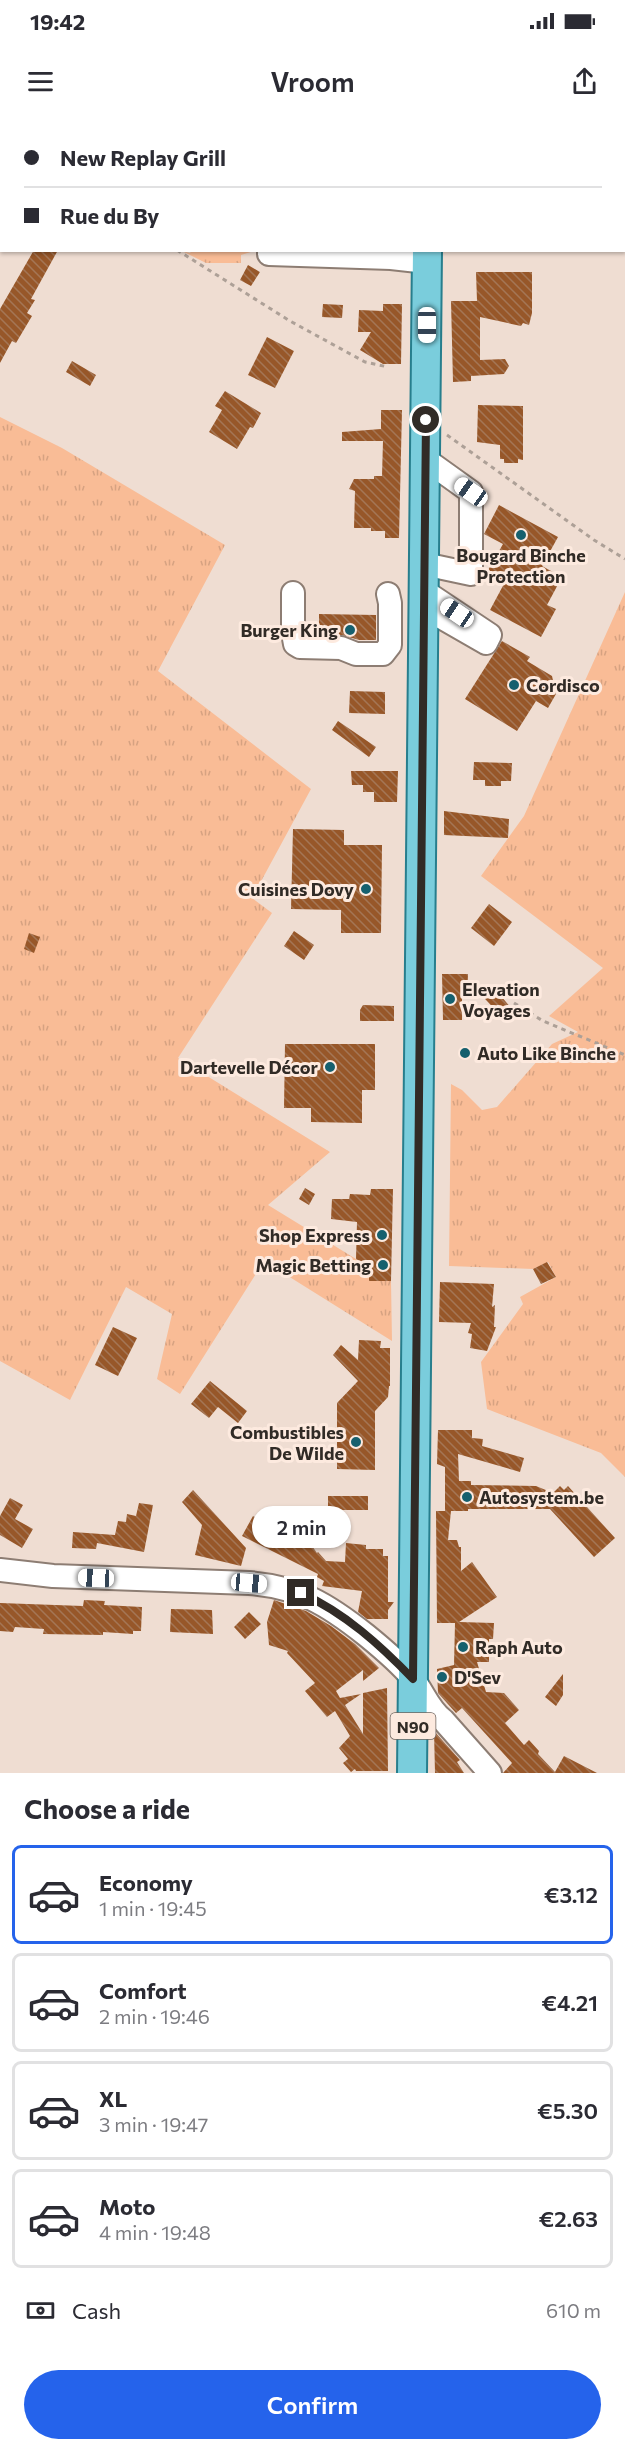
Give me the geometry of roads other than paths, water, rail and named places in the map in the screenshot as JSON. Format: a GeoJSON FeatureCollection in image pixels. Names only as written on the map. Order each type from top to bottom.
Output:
{"type":"FeatureCollection","features":[{"type":"Feature","properties":{"kind":"main road","name":"N90"},"geometry":{"type":"LineString","coordinates":[[412,1773],[427,256]]}},
{"type":"Feature","properties":{"kind":"street"},"geometry":{"type":"LineString","coordinates":[[269,252],[269,254],[391,258],[427,256]]}},
{"type":"Feature","properties":{"kind":"street"},"geometry":{"type":"LineString","coordinates":[[424,587],[471,574],[471,492],[425,459]]}},
{"type":"Feature","properties":{"kind":"street"},"geometry":{"type":"LineString","coordinates":[[293,594],[295,644],[300,647],[341,648],[356,654],[382,654],[390,645],[388,594]]}},
{"type":"Feature","properties":{"kind":"street"},"geometry":{"type":"LineString","coordinates":[[0,1570],[53,1576],[249,1583],[301,1593],[327,1605],[382,1648],[413,1679],[435,1715],[443,1720],[490,1773]]}},
{"type":"Feature","properties":{"kind":"place","name":"Bougard Binche Protection"},"geometry":{"type":"Point","coordinates":[521,535]}},
{"type":"Feature","properties":{"kind":"place","name":"Burger King"},"geometry":{"type":"Point","coordinates":[350,630]}},
{"type":"Feature","properties":{"kind":"place","name":"Cordisco"},"geometry":{"type":"Point","coordinates":[514,685]}},
{"type":"Feature","properties":{"kind":"place","name":"Cuisines Dovy"},"geometry":{"type":"Point","coordinates":[366,889]}},
{"type":"Feature","properties":{"kind":"place","name":"Elevation Voyages"},"geometry":{"type":"Point","coordinates":[450,999]}},
{"type":"Feature","properties":{"kind":"place","name":"Auto Like Binche"},"geometry":{"type":"Point","coordinates":[465,1053]}},
{"type":"Feature","properties":{"kind":"place","name":"Dartevelle Décor"},"geometry":{"type":"Point","coordinates":[330,1067]}},
{"type":"Feature","properties":{"kind":"place","name":"Shop Express"},"geometry":{"type":"Point","coordinates":[382,1235]}},
{"type":"Feature","properties":{"kind":"place","name":"Magic Betting"},"geometry":{"type":"Point","coordinates":[383,1265]}},
{"type":"Feature","properties":{"kind":"place","name":"Combustibles De Wilde"},"geometry":{"type":"Point","coordinates":[356,1442]}},
{"type":"Feature","properties":{"kind":"place","name":"Autosystem.be"},"geometry":{"type":"Point","coordinates":[467,1497]}},
{"type":"Feature","properties":{"kind":"place","name":"Raph Auto"},"geometry":{"type":"Point","coordinates":[463,1647]}},
{"type":"Feature","properties":{"kind":"place","name":"D'Sev"},"geometry":{"type":"Point","coordinates":[442,1677]}}]}
